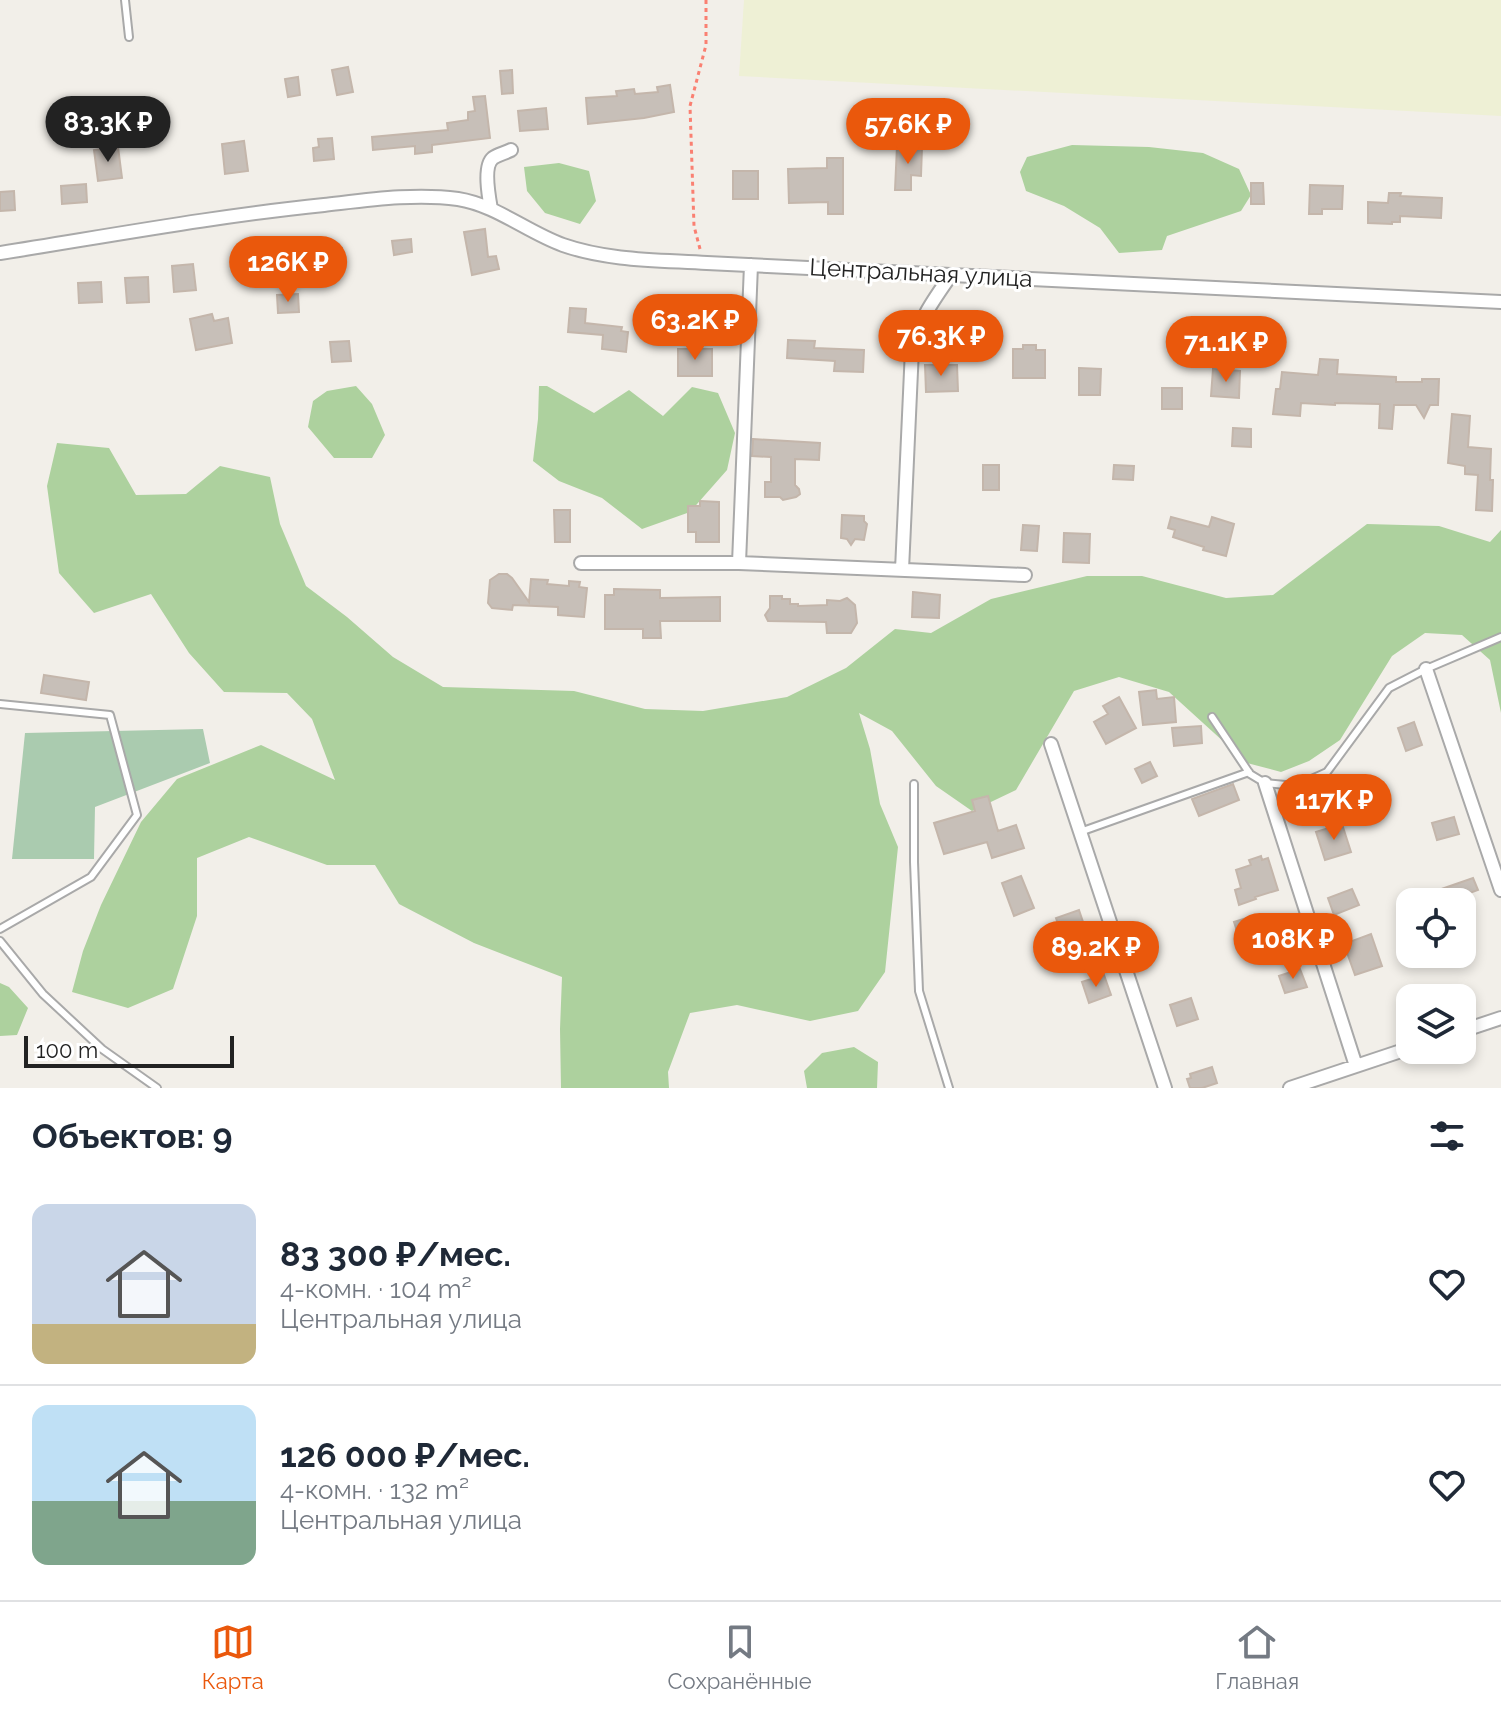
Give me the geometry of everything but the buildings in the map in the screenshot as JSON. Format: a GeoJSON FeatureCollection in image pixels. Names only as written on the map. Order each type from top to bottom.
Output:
{"type":"FeatureCollection","features":[{"type":"Feature","properties":{"kind":"street"},"geometry":{"type":"LineString","coordinates":[[491,209],[488,164],[491,159],[511,150]]}},
{"type":"Feature","properties":{"kind":"street","name":"Центральная улица"},"geometry":{"type":"LineString","coordinates":[[0,253],[265,211],[377,199],[431,197],[461,200],[491,209],[563,245],[604,255],[707,263],[1501,302]]}},
{"type":"Feature","properties":{"kind":"street"},"geometry":{"type":"LineString","coordinates":[[739,563],[751,265]]}},
{"type":"Feature","properties":{"kind":"street"},"geometry":{"type":"LineString","coordinates":[[902,570],[912,349],[916,331],[926,311],[951,275]]}},
{"type":"Feature","properties":{"kind":"street"},"geometry":{"type":"LineString","coordinates":[[581,563],[739,563],[1025,575]]}},
{"type":"Feature","properties":{"kind":"street"},"geometry":{"type":"LineString","coordinates":[[1426,669],[1501,890]]}},
{"type":"Feature","properties":{"kind":"street"},"geometry":{"type":"LineString","coordinates":[[1051,744],[1165,1088]]}},
{"type":"Feature","properties":{"kind":"street"},"geometry":{"type":"LineString","coordinates":[[1265,783],[1356,1066]]}},
{"type":"Feature","properties":{"kind":"street"},"geometry":{"type":"LineString","coordinates":[[1476,1026],[1501,1018]]}},
{"type":"Feature","properties":{"kind":"street"},"geometry":{"type":"LineString","coordinates":[[1290,1088],[1396,1053]]}},
{"type":"Feature","properties":{"kind":"lane"},"geometry":{"type":"LineString","coordinates":[[125,0],[129,37]]}},
{"type":"Feature","properties":{"kind":"lane"},"geometry":{"type":"LineString","coordinates":[[1212,717],[1249,772],[1265,783],[1296,786],[1327,772],[1389,688],[1501,637]]}},
{"type":"Feature","properties":{"kind":"lane"},"geometry":{"type":"LineString","coordinates":[[0,704],[110,715],[137,815],[91,877],[0,929]]}},
{"type":"Feature","properties":{"kind":"lane"},"geometry":{"type":"LineString","coordinates":[[1080,832],[1249,772]]}},
{"type":"Feature","properties":{"kind":"lane"},"geometry":{"type":"LineString","coordinates":[[914,784],[919,991],[949,1088]]}},
{"type":"Feature","properties":{"kind":"lane"},"geometry":{"type":"LineString","coordinates":[[0,941],[43,994],[102,1049],[157,1088]]}},
{"type":"Feature","properties":{"kind":"path"},"geometry":{"type":"LineString","coordinates":[[706,0],[706,45],[690,106],[694,226],[707,263]]}},
{"type":"Feature","properties":{"kind":"green space"},"geometry":{"type":"Polygon","coordinates":[[[744,0],[1501,0],[1501,116],[739,76],[744,0]]]}},
{"type":"Feature","properties":{"kind":"green space"},"geometry":{"type":"Polygon","coordinates":[[[1072,145],[1149,147],[1203,153],[1239,169],[1251,195],[1241,211],[1167,236],[1162,250],[1119,253],[1100,228],[1064,206],[1026,191],[1020,172],[1027,157],[1072,145]]]}},
{"type":"Feature","properties":{"kind":"green space"},"geometry":{"type":"Polygon","coordinates":[[[559,163],[589,171],[596,201],[580,224],[545,213],[527,191],[524,167],[559,163]]]}},
{"type":"Feature","properties":{"kind":"green space"},"geometry":{"type":"Polygon","coordinates":[[[356,386],[372,404],[385,435],[372,458],[334,458],[308,427],[313,401],[327,391],[356,386]]]}},
{"type":"Feature","properties":{"kind":"green space"},"geometry":{"type":"Polygon","coordinates":[[[539,386],[547,386],[594,413],[629,390],[663,416],[692,387],[718,393],[735,433],[727,470],[690,512],[642,529],[602,498],[559,481],[533,461],[539,386]]]}},
{"type":"Feature","properties":{"kind":"green space"},"geometry":{"type":"Polygon","coordinates":[[[57,443],[109,448],[136,495],[186,494],[220,466],[270,477],[280,524],[306,586],[393,657],[443,687],[574,691],[645,709],[703,711],[787,697],[846,668],[895,629],[931,633],[991,599],[1087,576],[1142,576],[1226,598],[1273,595],[1367,524],[1439,526],[1490,542],[1501,530],[1501,713],[1490,660],[1462,635],[1425,633],[1392,656],[1340,740],[1309,761],[1281,772],[1247,763],[1169,692],[1119,677],[1074,691],[1016,790],[972,811],[936,786],[892,731],[859,713],[870,749],[880,804],[898,847],[885,972],[858,1011],[810,1021],[737,1005],[690,1013],[668,1072],[669,1088],[561,1088],[562,977],[474,943],[399,904],[375,865],[327,865],[249,837],[197,858],[197,916],[173,989],[128,1008],[72,992],[83,951],[101,905],[141,822],[177,779],[261,745],[335,780],[312,719],[287,693],[224,692],[189,653],[151,594],[94,613],[59,573],[47,486],[57,443]]]}},
{"type":"Feature","properties":{"kind":"green space"},"geometry":{"type":"Polygon","coordinates":[[[203,729],[210,763],[95,807],[94,859],[12,859],[25,733],[203,729]]]}},
{"type":"Feature","properties":{"kind":"green space"},"geometry":{"type":"Polygon","coordinates":[[[0,983],[9,987],[28,1008],[17,1035],[0,1036],[0,983]]]}},
{"type":"Feature","properties":{"kind":"green space"},"geometry":{"type":"Polygon","coordinates":[[[854,1047],[878,1062],[877,1088],[807,1088],[804,1071],[822,1053],[854,1047]]]}}]}
